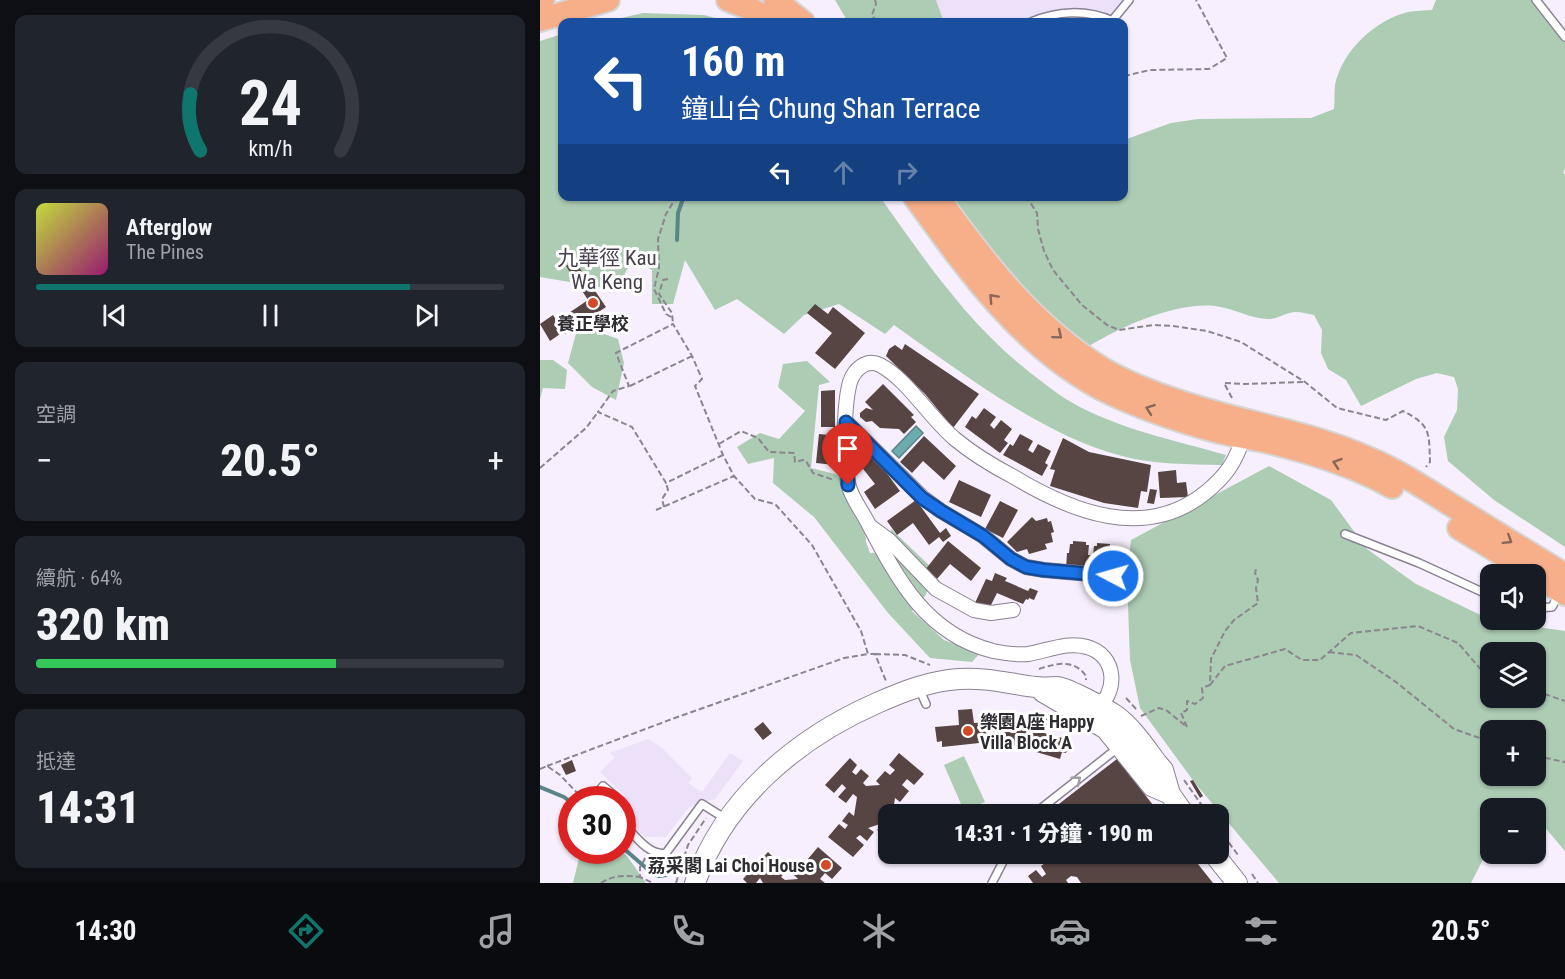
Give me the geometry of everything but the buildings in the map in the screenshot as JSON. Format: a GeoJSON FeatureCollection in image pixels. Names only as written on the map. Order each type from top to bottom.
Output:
{"type":"FeatureCollection","features":[{"type":"Feature","properties":{"kind":"main road"},"geometry":{"type":"LineString","coordinates":[[540,20],[608,0]]}},
{"type":"Feature","properties":{"kind":"main road"},"geometry":{"type":"LineString","coordinates":[[728,0],[766,18]]}},
{"type":"Feature","properties":{"kind":"main road"},"geometry":{"type":"LineString","coordinates":[[775,0],[798,18]]}},
{"type":"Feature","properties":{"kind":"main road"},"geometry":{"type":"LineString","coordinates":[[918,201],[976,280],[1012,319],[1063,364],[1099,387],[1135,404],[1207,428],[1245,429],[1331,444],[1385,466],[1563,587]]}},
{"type":"Feature","properties":{"kind":"main road"},"geometry":{"type":"LineString","coordinates":[[941,201],[984,261],[1005,285],[1043,323],[1105,370],[1144,388],[1198,407],[1293,449],[1368,475],[1408,496],[1517,564]]}},
{"type":"Feature","properties":{"kind":"main road"},"geometry":{"type":"LineString","coordinates":[[1546,580],[1563,587]]}},
{"type":"Feature","properties":{"kind":"main road"},"geometry":{"type":"LineString","coordinates":[[695,883],[702,863],[728,820],[755,786],[812,737],[855,712],[922,695],[960,679],[1004,681],[1036,687],[1061,687],[1092,711],[1127,751],[1163,770],[1170,794],[1177,804]]}},
{"type":"Feature","properties":{"kind":"main road"},"geometry":{"type":"LineString","coordinates":[[1092,711],[1117,717],[1127,751]]}},
{"type":"Feature","properties":{"kind":"main road"},"geometry":{"type":"LineString","coordinates":[[1222,864],[1237,883]]}},
{"type":"Feature","properties":{"kind":"street"},"geometry":{"type":"LineString","coordinates":[[1092,711],[1111,690],[1112,677],[1099,652],[1088,647],[1072,645],[1025,654],[995,651],[950,634],[913,599],[896,574],[848,485],[847,398],[855,371],[863,365],[873,363],[881,366],[894,376],[942,428],[980,458],[1052,499],[1081,510],[1113,517],[1142,518],[1170,514],[1192,503],[1221,480],[1236,459],[1245,429]]}},
{"type":"Feature","properties":{"kind":"street"},"geometry":{"type":"LineString","coordinates":[[846,422],[922,498],[983,536],[1011,559],[1026,567],[1113,576]]}},
{"type":"Feature","properties":{"kind":"street"},"geometry":{"type":"LineString","coordinates":[[869,525],[890,541],[936,588],[974,610],[992,613],[1013,610]]}},
{"type":"Feature","properties":{"kind":"lane"},"geometry":{"type":"LineString","coordinates":[[1115,18],[1129,0]]}},
{"type":"Feature","properties":{"kind":"lane"},"geometry":{"type":"LineString","coordinates":[[1536,0],[1565,37]]}},
{"type":"Feature","properties":{"kind":"lane"},"geometry":{"type":"LineString","coordinates":[[1040,18],[1067,12],[1105,18]]}},
{"type":"Feature","properties":{"kind":"lane"},"geometry":{"type":"LineString","coordinates":[[1345,534],[1419,563],[1480,591]]}},
{"type":"Feature","properties":{"kind":"lane"},"geometry":{"type":"LineString","coordinates":[[1546,607],[1552,606],[1563,587]]}},
{"type":"Feature","properties":{"kind":"lane"},"geometry":{"type":"LineString","coordinates":[[1049,804],[1127,751]]}},
{"type":"Feature","properties":{"kind":"lane"},"geometry":{"type":"LineString","coordinates":[[636,836],[652,852],[666,853],[702,804],[728,820]]}},
{"type":"Feature","properties":{"kind":"lane"},"geometry":{"type":"LineString","coordinates":[[992,883],[1002,864]]}},
{"type":"Feature","properties":{"kind":"path"},"geometry":{"type":"LineString","coordinates":[[874,18],[872,15],[875,0]]}},
{"type":"Feature","properties":{"kind":"path"},"geometry":{"type":"LineString","coordinates":[[1128,75],[1150,70],[1209,69],[1227,58],[1196,0]]}},
{"type":"Feature","properties":{"kind":"path"},"geometry":{"type":"LineString","coordinates":[[671,317],[666,314],[654,290],[659,268],[658,239],[666,214],[674,201]]}},
{"type":"Feature","properties":{"kind":"path"},"geometry":{"type":"LineString","coordinates":[[1029,201],[1037,213],[1038,229],[1053,270],[1082,305],[1107,325],[1119,330],[1154,326],[1207,331],[1241,342],[1305,382],[1337,408],[1386,420],[1403,411],[1419,419],[1428,431],[1430,462],[1421,474]]}},
{"type":"Feature","properties":{"kind":"path"},"geometry":{"type":"LineString","coordinates":[[668,279],[663,280],[659,294],[672,313],[673,324],[692,356],[702,379],[695,386],[734,476],[754,499],[776,504],[812,545],[861,631],[868,654]]}},
{"type":"Feature","properties":{"kind":"path"},"geometry":{"type":"LineString","coordinates":[[629,386],[616,353],[673,324]]}},
{"type":"Feature","properties":{"kind":"path"},"geometry":{"type":"LineString","coordinates":[[540,468],[586,428],[613,391],[629,386],[692,356]]}},
{"type":"Feature","properties":{"kind":"path"},"geometry":{"type":"LineString","coordinates":[[1233,399],[1224,383],[1305,382]]}},
{"type":"Feature","properties":{"kind":"path"},"geometry":{"type":"LineString","coordinates":[[598,412],[632,427],[666,483],[668,490],[662,499],[664,507]]}},
{"type":"Feature","properties":{"kind":"path"},"geometry":{"type":"LineString","coordinates":[[719,444],[741,431],[758,438],[769,452],[794,453],[795,462],[803,459],[813,473],[848,485]]}},
{"type":"Feature","properties":{"kind":"path"},"geometry":{"type":"LineString","coordinates":[[666,483],[723,455]]}},
{"type":"Feature","properties":{"kind":"path"},"geometry":{"type":"LineString","coordinates":[[656,510],[734,476]]}},
{"type":"Feature","properties":{"kind":"path"},"geometry":{"type":"LineString","coordinates":[[1210,685],[1211,659],[1225,631],[1233,620],[1258,603],[1256,569]]}},
{"type":"Feature","properties":{"kind":"path"},"geometry":{"type":"LineString","coordinates":[[1126,698],[1142,716],[1159,708],[1187,727],[1181,712],[1187,710],[1187,701],[1195,704],[1203,698],[1202,688],[1210,685],[1225,666],[1285,649],[1302,660],[1320,660],[1352,633],[1418,626],[1458,643],[1480,668]]}},
{"type":"Feature","properties":{"kind":"path"},"geometry":{"type":"LineString","coordinates":[[1329,652],[1356,655],[1396,682],[1454,729],[1480,738]]}},
{"type":"Feature","properties":{"kind":"path"},"geometry":{"type":"LineString","coordinates":[[540,769],[844,658],[868,654],[905,655],[930,666],[931,669]]}},
{"type":"Feature","properties":{"kind":"path"},"geometry":{"type":"LineString","coordinates":[[874,654],[886,681],[891,679]]}},
{"type":"Feature","properties":{"kind":"path"},"geometry":{"type":"LineString","coordinates":[[1546,694],[1565,701]]}},
{"type":"Feature","properties":{"kind":"path"},"geometry":{"type":"LineString","coordinates":[[1546,758],[1565,762]]}},
{"type":"Feature","properties":{"kind":"path"},"geometry":{"type":"LineString","coordinates":[[547,766],[571,786]]}},
{"type":"Feature","properties":{"kind":"path"},"geometry":{"type":"LineString","coordinates":[[640,877],[640,867],[644,862]]}},
{"type":"Feature","properties":{"kind":"path"},"geometry":{"type":"LineString","coordinates":[[601,883],[608,878],[627,875],[640,877],[653,883]]}},
{"type":"Feature","properties":{"kind":"shaded area"},"geometry":{"type":"Polygon","coordinates":[[[835,0],[936,0],[943,18],[846,18],[835,0]]]}},
{"type":"Feature","properties":{"kind":"shaded area"},"geometry":{"type":"Polygon","coordinates":[[[936,0],[1134,0],[1119,18],[943,18],[936,0]]]}},
{"type":"Feature","properties":{"kind":"shaded area"},"geometry":{"type":"Polygon","coordinates":[[[1436,0],[1541,0],[1565,29],[1565,169],[1563,173],[1565,174],[1565,547],[1494,500],[1448,461],[1444,437],[1457,410],[1458,389],[1454,377],[1437,373],[1416,379],[1361,406],[1346,380],[1328,369],[1321,353],[1322,330],[1314,315],[1298,312],[1269,319],[1215,306],[1183,308],[1150,317],[1089,346],[1047,314],[1014,282],[954,201],[1128,201],[1128,139],[1171,123],[1198,119],[1311,118],[1334,109],[1335,85],[1339,72],[1352,49],[1372,30],[1396,16],[1408,12],[1432,10],[1436,0]]]}},
{"type":"Feature","properties":{"kind":"shaded area"},"geometry":{"type":"Polygon","coordinates":[[[643,13],[704,15],[716,18],[621,18],[643,13]]]}},
{"type":"Feature","properties":{"kind":"shaded area"},"geometry":{"type":"Polygon","coordinates":[[[558,35],[558,201],[883,201],[954,297],[996,343],[1019,364],[1061,396],[1089,411],[1147,433],[1226,455],[1222,465],[1147,461],[1092,447],[1062,434],[1004,401],[894,325],[885,334],[839,304],[804,315],[784,334],[737,299],[715,310],[685,260],[673,304],[652,304],[652,270],[632,259],[617,290],[540,277],[540,41],[558,35]]]}},
{"type":"Feature","properties":{"kind":"shaded area"},"geometry":{"type":"Polygon","coordinates":[[[577,330],[593,330],[618,339],[624,363],[616,400],[592,387],[568,363],[577,330]]]}},
{"type":"Feature","properties":{"kind":"shaded area"},"geometry":{"type":"Polygon","coordinates":[[[540,360],[553,360],[567,370],[565,389],[543,388],[540,399],[540,360]]]}},
{"type":"Feature","properties":{"kind":"shaded area"},"geometry":{"type":"Polygon","coordinates":[[[807,361],[830,382],[819,385],[811,468],[855,479],[863,503],[866,542],[870,553],[891,552],[891,529],[933,569],[926,595],[912,611],[944,640],[980,653],[972,662],[930,658],[888,613],[814,517],[773,483],[774,458],[748,464],[737,447],[760,433],[779,439],[805,411],[778,387],[783,364],[807,361]]]}},
{"type":"Feature","properties":{"kind":"shaded area"},"geometry":{"type":"Polygon","coordinates":[[[916,426],[923,433],[899,458],[892,451],[916,426]]]}},
{"type":"Feature","properties":{"kind":"shaded area"},"geometry":{"type":"Polygon","coordinates":[[[1269,466],[1331,500],[1367,549],[1416,584],[1480,615],[1480,630],[1546,630],[1546,628],[1565,631],[1565,851],[1546,829],[1546,798],[1480,798],[1481,864],[1471,883],[1279,883],[1229,823],[1229,804],[1213,804],[1140,708],[1130,660],[1127,578],[1131,540],[1269,466]]]}},
{"type":"Feature","properties":{"kind":"shaded area"},"geometry":{"type":"Polygon","coordinates":[[[648,739],[662,748],[692,778],[688,783],[702,792],[730,753],[743,761],[715,799],[689,807],[666,837],[645,837],[636,828],[636,786],[615,786],[600,772],[615,757],[610,753],[648,739]]]}},
{"type":"Feature","properties":{"kind":"shaded area"},"geometry":{"type":"Polygon","coordinates":[[[964,756],[985,802],[961,804],[944,765],[964,756]]]}},
{"type":"Feature","properties":{"kind":"shaded area"},"geometry":{"type":"Polygon","coordinates":[[[578,864],[633,864],[646,883],[573,883],[578,864]]]}},
{"type":"Feature","properties":{"kind":"waterway"},"geometry":{"type":"LineString","coordinates":[[677,240],[678,213],[682,201]]}},
{"type":"Feature","properties":{"kind":"waterway"},"geometry":{"type":"LineString","coordinates":[[540,787],[558,794]]}},
{"type":"Feature","properties":{"kind":"waterway"},"geometry":{"type":"LineString","coordinates":[[636,859],[653,874],[667,875]]}},
{"type":"Feature","properties":{"kind":"place","name":"養正學校"},"geometry":{"type":"Point","coordinates":[593,303]}},
{"type":"Feature","properties":{"kind":"place","name":"樂園A座 Happy Villa Block A"},"geometry":{"type":"Point","coordinates":[968,731]}},
{"type":"Feature","properties":{"kind":"place","name":"荔采閣 Lai Choi House"},"geometry":{"type":"Point","coordinates":[826,865]}},
{"type":"Feature","properties":{"kind":"district","name":"九華徑 Kau Wa Keng"},"geometry":{"type":"Point","coordinates":[607,270]}},
{"type":"Feature","properties":{"kind":"route"},"geometry":{"type":"LineString","coordinates":[[848,485],[846,422],[922,498],[983,536],[1011,559],[1026,567],[1044,570],[1113,576]]}}]}
